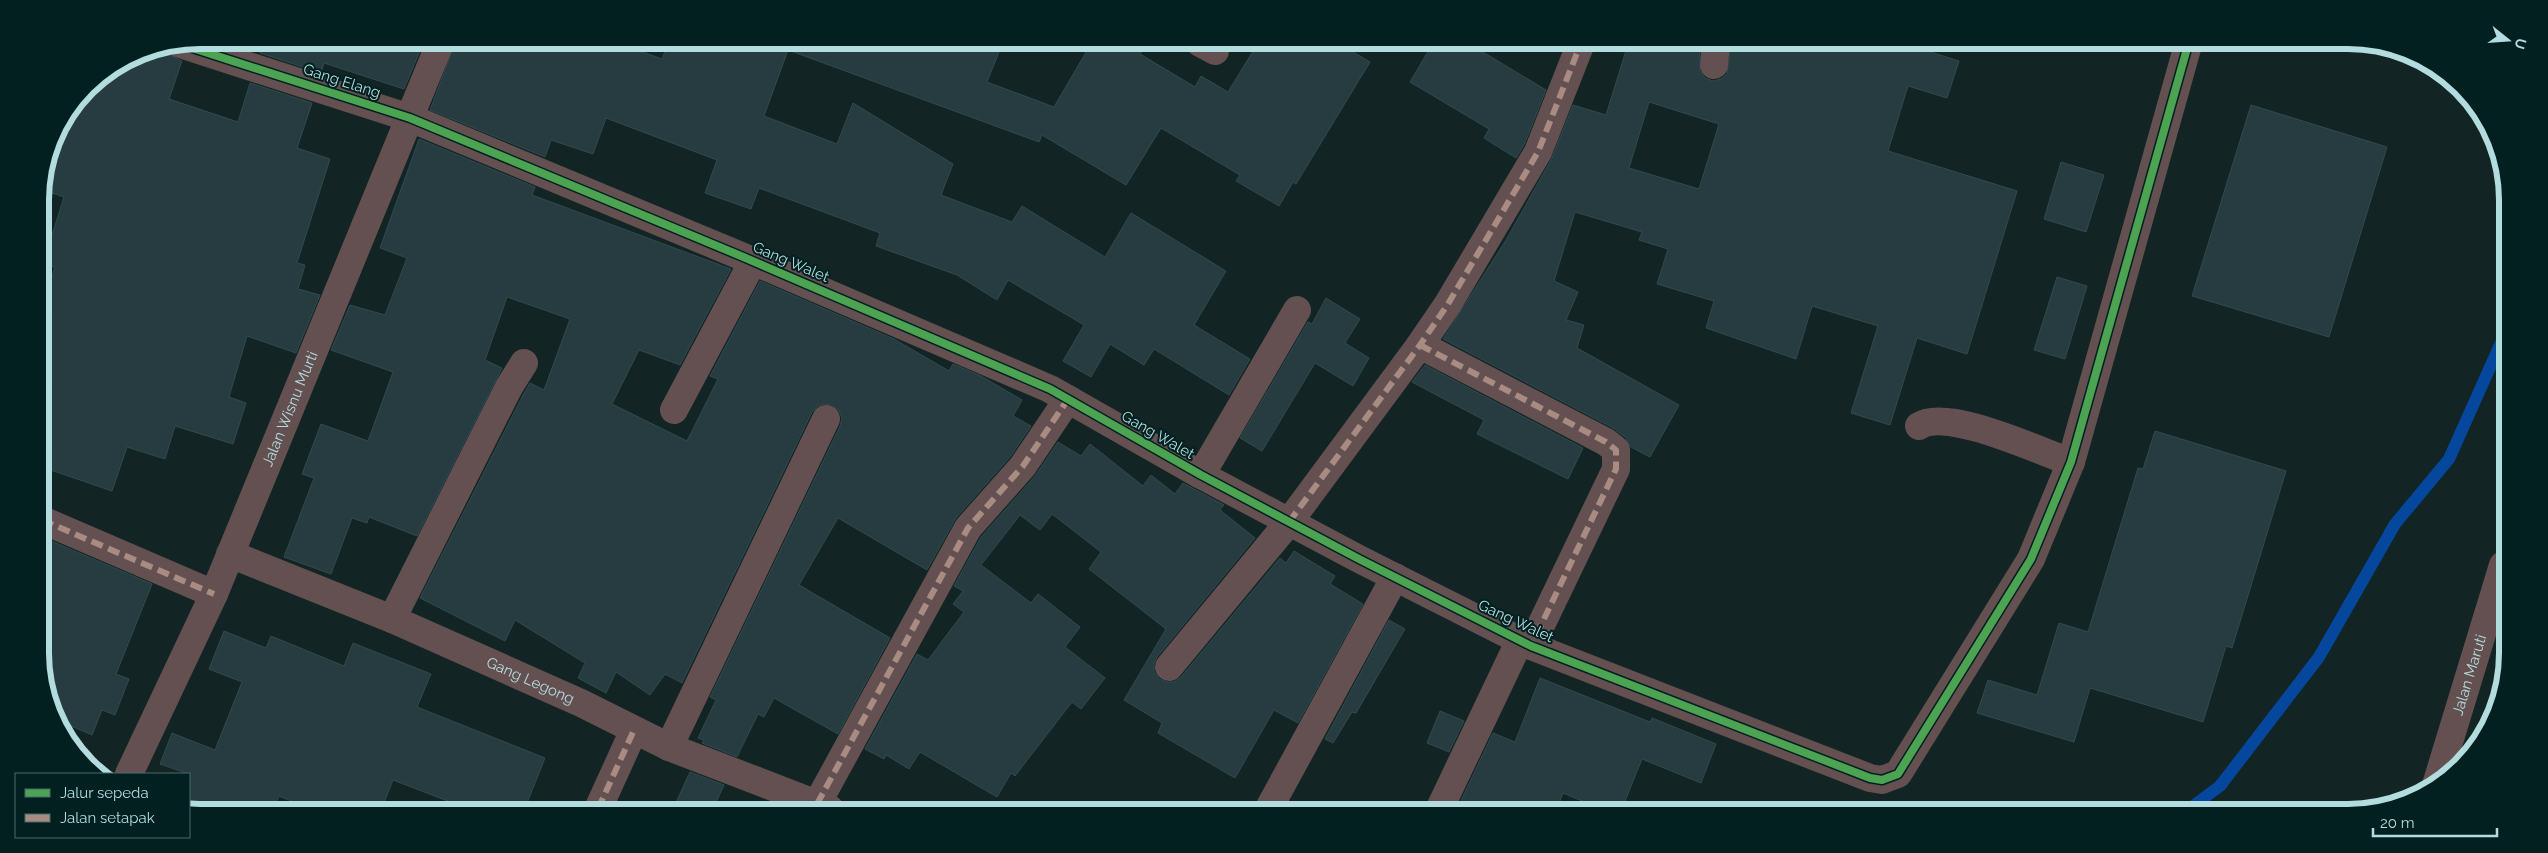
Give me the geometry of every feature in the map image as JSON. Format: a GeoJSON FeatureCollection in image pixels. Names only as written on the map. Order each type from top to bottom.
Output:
{"type":"FeatureCollection","features":[{"type":"Feature","properties":{"kind":"street","name":"Gang Elang"},"geometry":{"type":"LineString","coordinates":[[196,49],[410,118]]}},
{"type":"Feature","properties":{"kind":"street","name":"Jalan Wisnu Murti"},"geometry":{"type":"LineString","coordinates":[[129,773],[214,594],[438,49]]}},
{"type":"Feature","properties":{"kind":"street"},"geometry":{"type":"LineString","coordinates":[[1169,667],[1289,522],[1420,345],[1448,304],[1538,152],[1579,49]]}},
{"type":"Feature","properties":{"kind":"street"},"geometry":{"type":"LineString","coordinates":[[1919,426],[1925,422],[1938,420],[1962,423],[2071,462],[2187,49]]}},
{"type":"Feature","properties":{"kind":"street","name":"Gang Walet"},"geometry":{"type":"LineString","coordinates":[[410,118],[753,261],[1068,399],[1201,475],[1289,522],[1526,643],[1870,778],[1882,780],[1898,774],[2031,559],[2071,462]]}},
{"type":"Feature","properties":{"kind":"street"},"geometry":{"type":"LineString","coordinates":[[674,410],[753,261]]}},
{"type":"Feature","properties":{"kind":"street"},"geometry":{"type":"LineString","coordinates":[[1201,475],[1297,310]]}},
{"type":"Feature","properties":{"kind":"street"},"geometry":{"type":"LineString","coordinates":[[1420,345],[1606,442],[1616,450],[1616,469],[1442,804]]}},
{"type":"Feature","properties":{"kind":"street"},"geometry":{"type":"LineString","coordinates":[[392,619],[509,387],[524,363]]}},
{"type":"Feature","properties":{"kind":"street"},"geometry":{"type":"LineString","coordinates":[[824,804],[968,528],[1023,466],[1068,399]]}},
{"type":"Feature","properties":{"kind":"street"},"geometry":{"type":"LineString","coordinates":[[669,747],[826,420]]}},
{"type":"Feature","properties":{"kind":"street"},"geometry":{"type":"LineString","coordinates":[[49,523],[214,594]]}},
{"type":"Feature","properties":{"kind":"street","name":"Gang Legong"},"geometry":{"type":"LineString","coordinates":[[230,554],[392,619],[573,700],[669,747],[818,804]]}},
{"type":"Feature","properties":{"kind":"street"},"geometry":{"type":"LineString","coordinates":[[1271,804],[1395,577]]}},
{"type":"Feature","properties":{"kind":"street","name":"Jalan Maruti"},"geometry":{"type":"LineString","coordinates":[[2440,773],[2499,579]]}},
{"type":"Feature","properties":{"kind":"street"},"geometry":{"type":"LineString","coordinates":[[600,804],[634,730]]}},
{"type":"Feature","properties":{"kind":"building"},"geometry":{"type":"Polygon","coordinates":[[[261,49],[421,49],[404,89],[324,63],[321,73],[260,53],[261,49]]]}},
{"type":"Feature","properties":{"kind":"building"},"geometry":{"type":"Polygon","coordinates":[[[453,49],[634,49],[662,59],[666,49],[1000,49],[987,82],[1054,107],[1088,49],[1143,49],[1140,54],[1195,87],[1201,76],[1228,92],[1254,49],[1348,49],[1370,62],[1296,184],[1293,182],[1279,206],[1236,181],[1240,175],[1161,128],[1126,185],[1042,135],[1039,142],[788,50],[764,116],[837,144],[853,103],[953,164],[941,195],[1012,222],[1022,206],[1105,257],[1131,213],[1226,271],[1194,325],[1250,359],[1229,395],[1154,349],[1144,365],[1110,344],[1091,377],[1063,361],[1084,325],[1008,280],[997,300],[957,275],[876,246],[880,233],[759,188],[751,209],[705,193],[717,160],[606,118],[593,154],[551,140],[545,157],[430,110],[453,49]]]}},
{"type":"Feature","properties":{"kind":"building"},"geometry":{"type":"Polygon","coordinates":[[[1429,49],[1478,49],[1546,90],[1524,145],[1516,158],[1484,138],[1489,129],[1410,82],[1429,49]]]}},
{"type":"Feature","properties":{"kind":"building"},"geometry":{"type":"Polygon","coordinates":[[[1626,49],[1700,49],[1700,71],[1705,78],[1713,81],[1721,79],[1727,74],[1730,49],[1921,49],[1959,61],[1947,98],[1908,86],[1888,151],[2017,191],[1967,354],[1917,338],[1890,425],[1851,413],[1878,326],[1812,306],[1796,359],[1706,328],[1714,301],[1657,284],[1668,249],[1639,240],[1642,232],[1575,212],[1554,281],[1578,292],[1566,320],[1584,325],[1577,348],[1679,405],[1650,457],[1631,447],[1626,438],[1613,428],[1443,339],[1506,240],[1551,160],[1573,105],[1606,115],[1626,49]],[[1649,102],[1629,168],[1699,189],[1719,124],[1649,102]]]}},
{"type":"Feature","properties":{"kind":"building"},"geometry":{"type":"Polygon","coordinates":[[[168,53],[182,61],[169,99],[238,122],[250,83],[312,103],[297,148],[330,159],[297,263],[305,265],[298,289],[320,295],[296,353],[247,336],[229,397],[246,403],[233,444],[175,426],[165,459],[127,447],[112,491],[49,469],[49,286],[55,267],[49,266],[49,245],[64,197],[49,192],[49,190],[54,161],[60,142],[69,124],[93,93],[116,74],[142,60],[168,53]]]}},
{"type":"Feature","properties":{"kind":"building"},"geometry":{"type":"Polygon","coordinates":[[[2251,105],[2387,147],[2329,337],[2192,296],[2251,105]]]}},
{"type":"Feature","properties":{"kind":"building"},"geometry":{"type":"Polygon","coordinates":[[[419,139],[535,187],[532,195],[731,269],[680,365],[639,350],[612,404],[687,441],[718,379],[710,376],[760,281],[894,339],[949,371],[953,364],[981,376],[1022,400],[1013,416],[1031,426],[1011,456],[956,518],[927,570],[838,518],[799,585],[890,638],[838,734],[774,698],[764,717],[758,714],[737,757],[702,743],[704,740],[698,738],[716,700],[710,697],[840,426],[842,418],[839,411],[832,405],[824,404],[818,406],[812,412],[682,683],[665,674],[650,695],[616,672],[606,693],[578,678],[585,663],[515,620],[505,641],[420,598],[530,383],[544,390],[570,319],[507,297],[485,360],[502,368],[417,536],[369,517],[367,523],[352,518],[331,574],[284,557],[314,478],[302,474],[321,424],[368,441],[393,372],[331,350],[350,305],[385,315],[407,258],[380,248],[419,139]]]}},
{"type":"Feature","properties":{"kind":"building"},"geometry":{"type":"Polygon","coordinates":[[[2061,162],[2104,175],[2086,232],[2044,219],[2061,162]]]}},
{"type":"Feature","properties":{"kind":"building"},"geometry":{"type":"Polygon","coordinates":[[[2057,277],[2087,286],[2065,359],[2034,350],[2057,277]]]}},
{"type":"Feature","properties":{"kind":"building"},"geometry":{"type":"Polygon","coordinates":[[[1326,298],[1360,319],[1345,343],[1369,358],[1353,386],[1315,363],[1262,451],[1240,438],[1308,322],[1312,324],[1326,298]]]}},
{"type":"Feature","properties":{"kind":"building"},"geometry":{"type":"Polygon","coordinates":[[[1425,365],[1583,448],[1568,479],[1477,434],[1484,420],[1412,382],[1425,365]]]}},
{"type":"Feature","properties":{"kind":"building"},"geometry":{"type":"Polygon","coordinates":[[[2155,431],[2286,471],[2232,648],[2226,646],[2203,722],[2090,688],[2074,742],[1977,713],[1988,680],[2037,695],[2059,623],[2088,632],[2138,468],[2143,469],[2155,431]]]}},
{"type":"Feature","properties":{"kind":"building"},"geometry":{"type":"Polygon","coordinates":[[[1058,442],[1081,456],[1090,444],[1143,486],[1151,475],[1175,494],[1183,483],[1224,505],[1220,510],[1255,538],[1157,657],[1154,664],[1154,672],[1159,679],[1174,682],[1181,677],[1280,558],[1286,563],[1294,551],[1335,576],[1330,584],[1363,604],[1298,723],[1274,710],[1235,778],[1158,733],[1162,723],[1124,700],[1166,629],[1089,569],[1101,552],[1052,514],[1040,530],[1020,515],[981,565],[1031,603],[1038,594],[1080,627],[1065,647],[1105,678],[1081,709],[1072,702],[1015,776],[1011,773],[997,797],[920,752],[909,769],[886,755],[884,759],[865,749],[917,654],[928,660],[964,612],[953,604],[963,591],[954,586],[981,537],[1035,476],[1058,442]]]}},
{"type":"Feature","properties":{"kind":"building"},"geometry":{"type":"Polygon","coordinates":[[[49,540],[152,584],[116,674],[129,679],[115,715],[102,710],[92,735],[66,724],[60,711],[52,683],[49,663],[49,540]]]}},
{"type":"Feature","properties":{"kind":"building"},"geometry":{"type":"Polygon","coordinates":[[[1389,620],[1405,629],[1356,713],[1352,712],[1333,743],[1325,739],[1389,620]]]}},
{"type":"Feature","properties":{"kind":"building"},"geometry":{"type":"Polygon","coordinates":[[[224,631],[266,648],[271,636],[344,666],[353,643],[431,674],[417,707],[545,758],[527,804],[456,804],[393,780],[384,804],[299,804],[279,796],[276,804],[190,804],[190,773],[160,764],[172,733],[215,750],[242,682],[209,669],[224,631]]]}},
{"type":"Feature","properties":{"kind":"building"},"geometry":{"type":"Polygon","coordinates":[[[1540,678],[1650,722],[1652,718],[1716,744],[1701,783],[1642,759],[1624,804],[1589,804],[1563,793],[1559,804],[1459,804],[1493,733],[1515,742],[1540,678]]]}},
{"type":"Feature","properties":{"kind":"building"},"geometry":{"type":"Polygon","coordinates":[[[1440,711],[1464,721],[1449,752],[1427,743],[1440,711]]]}},
{"type":"Feature","properties":{"kind":"building"},"geometry":{"type":"Polygon","coordinates":[[[690,772],[724,785],[715,804],[675,804],[690,772]]]}},
{"type":"Feature","properties":{"kind":"waterway"},"geometry":{"type":"LineString","coordinates":[[2196,804],[2220,786],[2319,657],[2395,524],[2449,459],[2499,347]]}},
{"type":"Feature","properties":{"kind":"marked path"},"geometry":{"type":"LineString","coordinates":[[1289,522],[1420,345],[1448,304],[1538,152],[1579,49]]}},
{"type":"Feature","properties":{"kind":"marked path"},"geometry":{"type":"LineString","coordinates":[[1420,345],[1606,442],[1616,450],[1616,469],[1531,646]]}},
{"type":"Feature","properties":{"kind":"marked path"},"geometry":{"type":"LineString","coordinates":[[817,804],[968,528],[1023,466],[1068,399]]}},
{"type":"Feature","properties":{"kind":"marked path"},"geometry":{"type":"LineString","coordinates":[[49,523],[214,594]]}},
{"type":"Feature","properties":{"kind":"marked path"},"geometry":{"type":"LineString","coordinates":[[600,804],[634,730]]}},
{"type":"Feature","properties":{"kind":"cycle path"},"geometry":{"type":"LineString","coordinates":[[196,49],[410,118],[741,256],[1050,389],[1201,475],[1359,559],[1531,646],[1870,778],[1882,780],[1898,774],[2031,559],[2071,462],[2187,49]]}}]}
